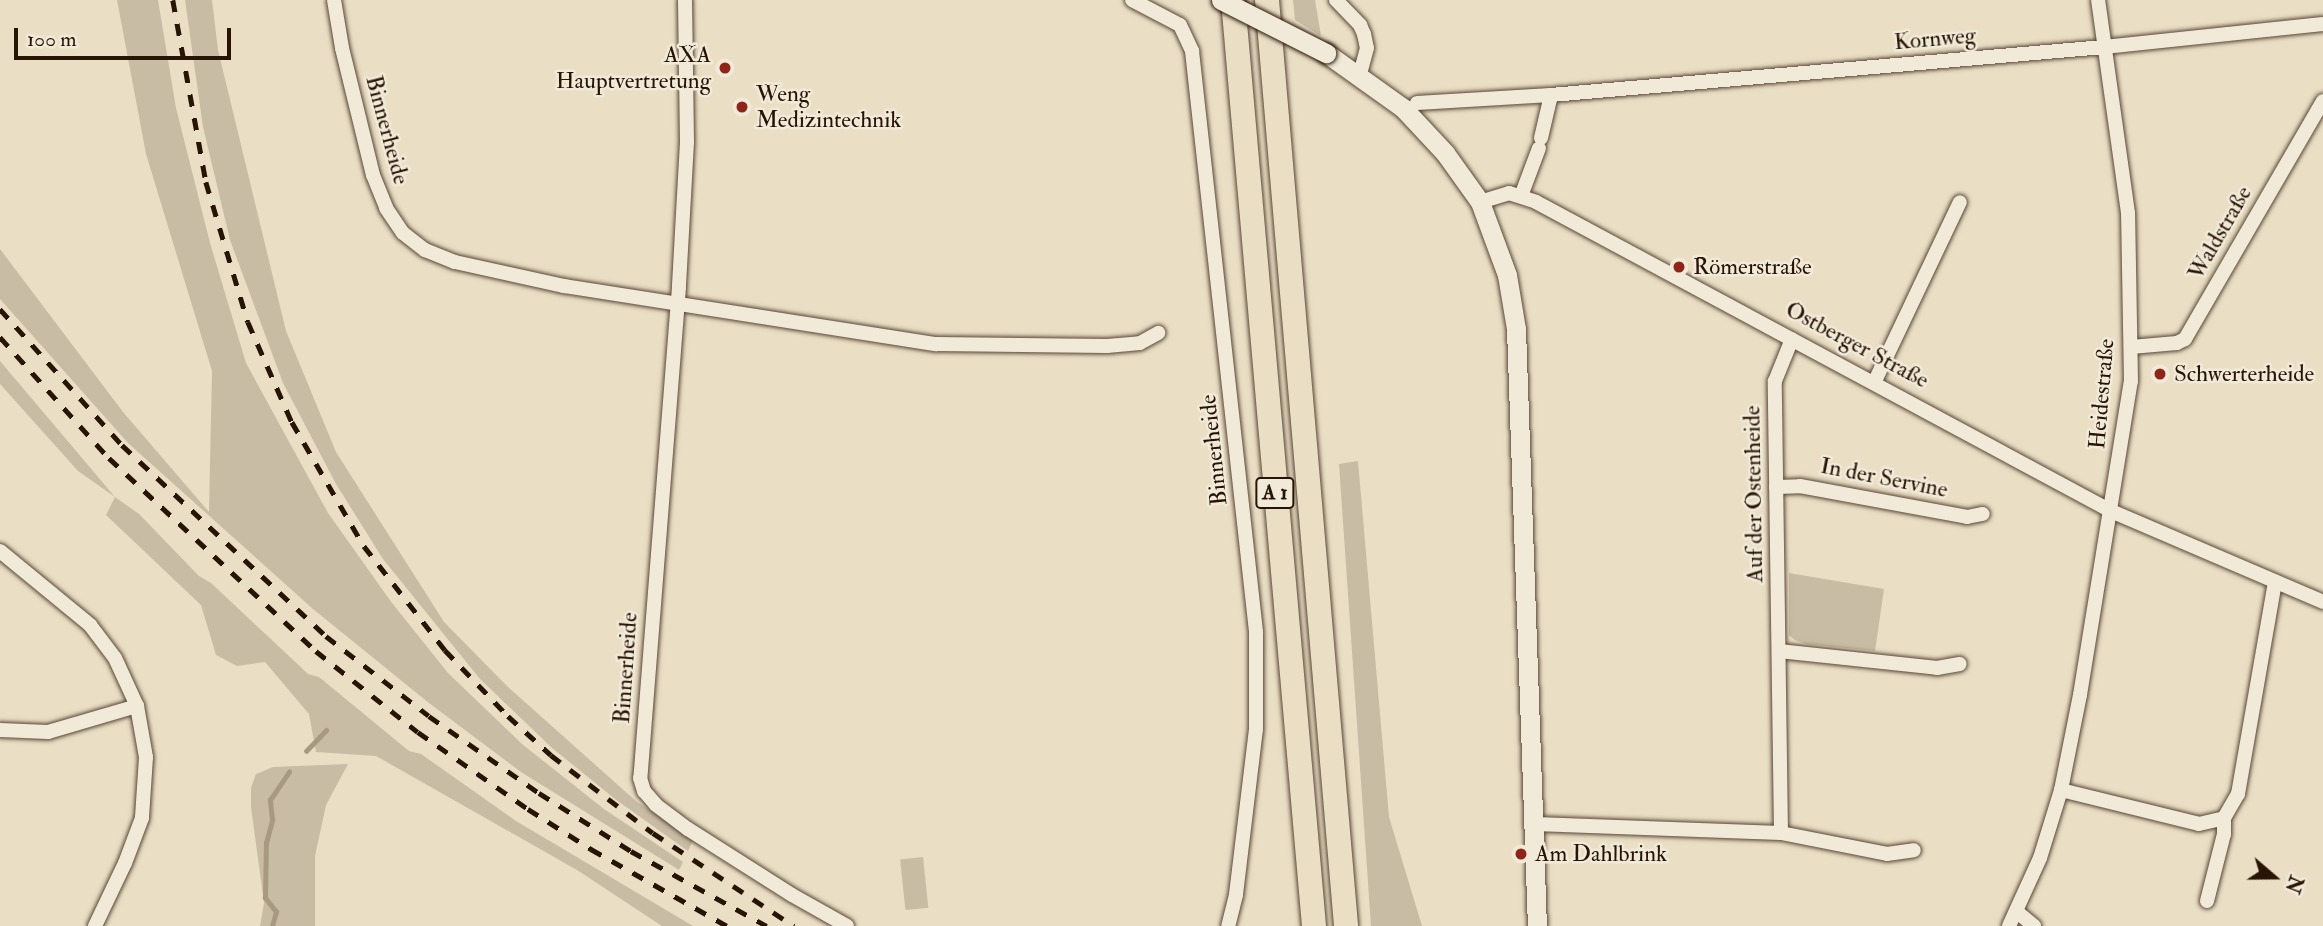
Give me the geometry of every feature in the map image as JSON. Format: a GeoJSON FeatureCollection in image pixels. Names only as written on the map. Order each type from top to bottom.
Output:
{"type":"FeatureCollection","features":[{"type":"Feature","properties":{"kind":"highway","name":"A 1"},"geometry":{"type":"LineString","coordinates":[[1233,0],[1314,926]]}},
{"type":"Feature","properties":{"kind":"highway","name":"A 1"},"geometry":{"type":"LineString","coordinates":[[1267,0],[1346,926]]}},
{"type":"Feature","properties":{"kind":"street","name":"Binnerheide"},"geometry":{"type":"LineString","coordinates":[[334,0],[342,48],[373,175],[386,208],[403,233],[425,250],[455,262],[564,286],[964,346],[1107,346],[1140,342],[1158,333]]}},
{"type":"Feature","properties":{"kind":"street","name":"Binnerheide"},"geometry":{"type":"LineString","coordinates":[[685,0],[687,142],[679,287],[640,778],[644,791],[656,805],[688,829],[792,895],[847,926]]}},
{"type":"Feature","properties":{"kind":"street","name":"Binnerheide"},"geometry":{"type":"LineString","coordinates":[[1132,0],[1180,25],[1192,51],[1253,605],[1256,729],[1236,895],[1228,926]]}},
{"type":"Feature","properties":{"kind":"street"},"geometry":{"type":"LineString","coordinates":[[1222,0],[1326,53],[1360,75],[1412,117],[1462,174],[1480,202],[1507,275],[1516,329],[1537,926]]}},
{"type":"Feature","properties":{"kind":"street"},"geometry":{"type":"LineString","coordinates":[[1336,0],[1360,25],[1364,34],[1367,48],[1360,75]]}},
{"type":"Feature","properties":{"kind":"street","name":"Heidestraße"},"geometry":{"type":"LineString","coordinates":[[2009,926],[2054,821],[2127,417],[2131,347],[2128,213],[2098,0]]}},
{"type":"Feature","properties":{"kind":"street","name":"Kornweg"},"geometry":{"type":"LineString","coordinates":[[1417,103],[1551,95],[2104,47],[2323,24]]}},
{"type":"Feature","properties":{"kind":"street"},"geometry":{"type":"LineString","coordinates":[[1480,202],[1496,195],[1521,196],[1540,143],[1551,95]]}},
{"type":"Feature","properties":{"kind":"street","name":"Waldstraße"},"geometry":{"type":"LineString","coordinates":[[2131,347],[2176,343],[2185,339],[2323,101]]}},
{"type":"Feature","properties":{"kind":"street","name":"Ostberger Straße"},"geometry":{"type":"LineString","coordinates":[[1521,196],[2111,511],[2323,602]]}},
{"type":"Feature","properties":{"kind":"street"},"geometry":{"type":"LineString","coordinates":[[1874,383],[1960,202]]}},
{"type":"Feature","properties":{"kind":"street","name":"Auf der Ostenheide"},"geometry":{"type":"LineString","coordinates":[[1781,833],[1775,381],[1792,339]]}},
{"type":"Feature","properties":{"kind":"street","name":"In der Servine"},"geometry":{"type":"LineString","coordinates":[[1776,487],[1800,486],[1967,517],[1983,514]]}},
{"type":"Feature","properties":{"kind":"street"},"geometry":{"type":"LineString","coordinates":[[0,551],[90,625],[115,658],[137,706],[146,757],[142,818],[125,863],[94,926]]}},
{"type":"Feature","properties":{"kind":"street"},"geometry":{"type":"LineString","coordinates":[[2207,901],[2224,834],[2224,818],[2238,794],[2275,583]]}},
{"type":"Feature","properties":{"kind":"street"},"geometry":{"type":"LineString","coordinates":[[1779,651],[1937,668],[1960,664]]}},
{"type":"Feature","properties":{"kind":"street"},"geometry":{"type":"LineString","coordinates":[[0,730],[48,732],[137,706]]}},
{"type":"Feature","properties":{"kind":"street"},"geometry":{"type":"LineString","coordinates":[[2061,790],[2199,824],[2224,818]]}},
{"type":"Feature","properties":{"kind":"street"},"geometry":{"type":"LineString","coordinates":[[1535,824],[1781,833],[1888,854],[1914,850]]}},
{"type":"Feature","properties":{"kind":"street"},"geometry":{"type":"LineString","coordinates":[[2017,912],[2034,926]]}},
{"type":"Feature","properties":{"kind":"shaded area"},"geometry":{"type":"Polygon","coordinates":[[[117,0],[158,0],[176,108],[210,243],[246,363],[328,513],[392,603],[448,673],[522,744],[604,809],[683,862],[679,870],[521,772],[429,703],[313,609],[128,443],[0,299],[0,249],[123,412],[209,512],[212,371],[146,154],[117,0]]]}},
{"type":"Feature","properties":{"kind":"shaded area"},"geometry":{"type":"Polygon","coordinates":[[[185,0],[212,0],[218,50],[286,331],[336,452],[444,622],[508,687],[637,802],[694,838],[688,851],[615,799],[551,747],[480,679],[383,559],[336,484],[283,383],[230,240],[203,127],[185,0]]]}},
{"type":"Feature","properties":{"kind":"shaded area"},"geometry":{"type":"Polygon","coordinates":[[[1293,0],[1315,0],[1321,36],[1295,20],[1293,0]]]}},
{"type":"Feature","properties":{"kind":"shaded area"},"geometry":{"type":"Polygon","coordinates":[[[0,361],[115,497],[78,471],[0,384],[0,361]]]}},
{"type":"Feature","properties":{"kind":"shaded area"},"geometry":{"type":"Polygon","coordinates":[[[1358,461],[1389,817],[1422,926],[1371,926],[1339,464],[1358,461]]]}},
{"type":"Feature","properties":{"kind":"shaded area"},"geometry":{"type":"Polygon","coordinates":[[[115,497],[139,514],[199,576],[211,583],[308,674],[319,677],[409,751],[421,754],[516,821],[693,926],[662,926],[577,870],[376,756],[316,752],[309,714],[265,662],[237,666],[216,655],[201,605],[106,515],[115,497]]]}},
{"type":"Feature","properties":{"kind":"shaded area"},"geometry":{"type":"Polygon","coordinates":[[[1789,573],[1884,589],[1875,651],[1806,644],[1789,635],[1789,573]]]}},
{"type":"Feature","properties":{"kind":"shaded area"},"geometry":{"type":"Polygon","coordinates":[[[348,764],[326,805],[315,856],[315,926],[260,926],[264,903],[251,807],[251,788],[256,774],[273,767],[348,764]]]}},
{"type":"Feature","properties":{"kind":"shaded area"},"geometry":{"type":"Polygon","coordinates":[[[923,857],[928,908],[905,910],[900,859],[923,857]]]}},
{"type":"Feature","properties":{"kind":"waterway"},"geometry":{"type":"LineString","coordinates":[[306,751],[326,730]]}},
{"type":"Feature","properties":{"kind":"waterway"},"geometry":{"type":"LineString","coordinates":[[272,926],[276,912],[265,898],[266,843],[272,820],[270,800],[289,772]]}},
{"type":"Feature","properties":{"kind":"railway"},"geometry":{"type":"LineString","coordinates":[[173,0],[206,182],[248,322],[292,422],[364,546],[445,650],[508,716],[551,755],[653,833],[794,926]]}},
{"type":"Feature","properties":{"kind":"railway"},"geometry":{"type":"LineString","coordinates":[[0,309],[122,445],[326,636],[429,716],[539,793],[631,851],[767,926]]}},
{"type":"Feature","properties":{"kind":"railway"},"geometry":{"type":"LineString","coordinates":[[0,337],[109,458],[316,651],[418,732],[528,809],[591,849],[727,926]]}},
{"type":"Feature","properties":{"kind":"place","name":"AXA Hauptvertretung"},"geometry":{"type":"Point","coordinates":[725,68]}},
{"type":"Feature","properties":{"kind":"place","name":"Weng Medizintechnik"},"geometry":{"type":"Point","coordinates":[742,107]}},
{"type":"Feature","properties":{"kind":"place","name":"Römerstraße"},"geometry":{"type":"Point","coordinates":[1679,267]}},
{"type":"Feature","properties":{"kind":"place","name":"Schwerterheide"},"geometry":{"type":"Point","coordinates":[2160,374]}},
{"type":"Feature","properties":{"kind":"place","name":"Am Dahlbrink"},"geometry":{"type":"Point","coordinates":[1521,854]}}]}
